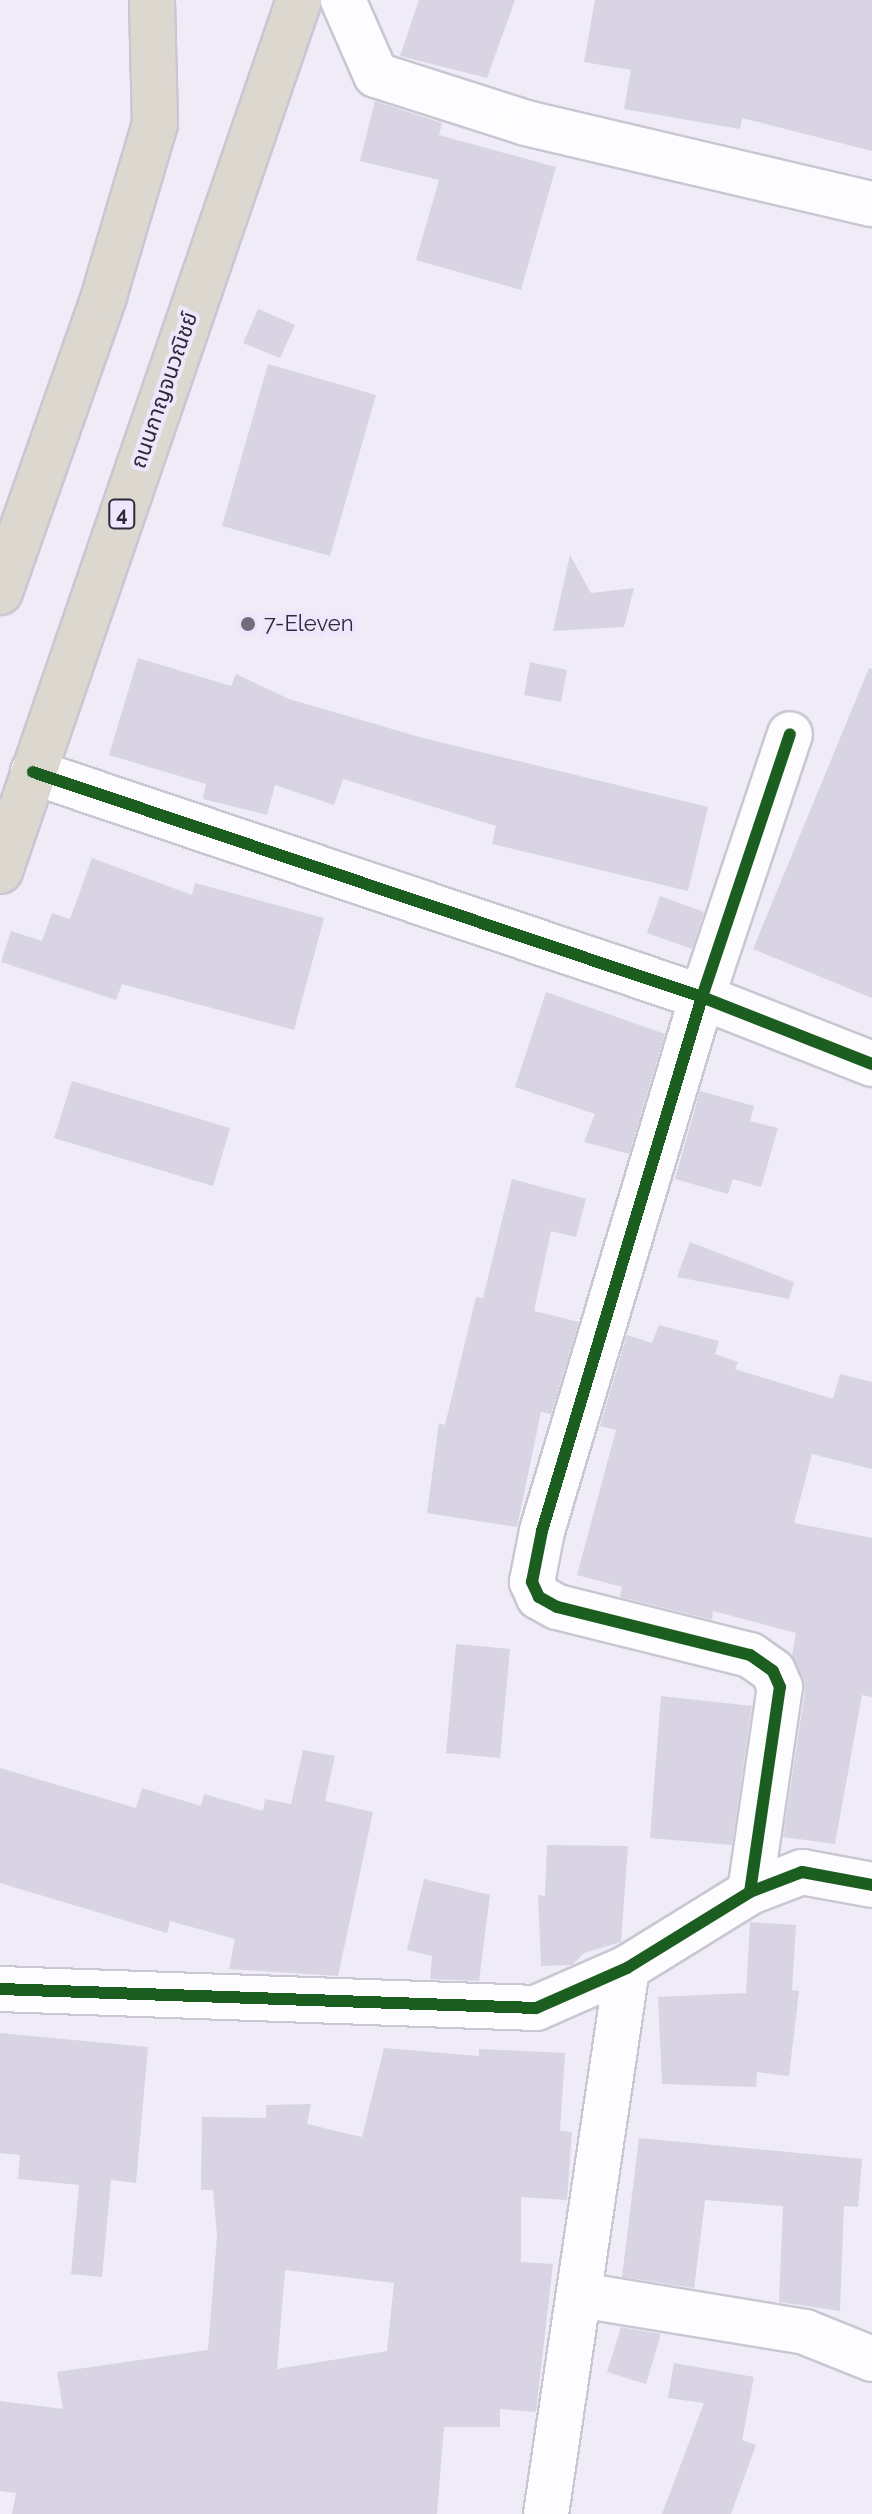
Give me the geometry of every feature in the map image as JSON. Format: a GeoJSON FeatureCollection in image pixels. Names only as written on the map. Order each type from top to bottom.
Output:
{"type":"FeatureCollection","features":[{"type":"Feature","properties":{"kind":"highway"},"geometry":{"type":"LineString","coordinates":[[0,592],[104,296],[155,124],[152,0]]}},
{"type":"Feature","properties":{"kind":"highway","name":"ถนนกาญจนวณิชย์"},"geometry":{"type":"LineString","coordinates":[[0,871],[297,5]]}},
{"type":"Feature","properties":{"kind":"street"},"geometry":{"type":"LineString","coordinates":[[343,0],[376,75],[526,123],[872,204]]}},
{"type":"Feature","properties":{"kind":"street"},"geometry":{"type":"LineString","coordinates":[[750,1892],[780,1687],[773,1671],[750,1655],[557,1607],[539,1597],[532,1582],[542,1531],[702,997],[790,734]]}},
{"type":"Feature","properties":{"kind":"street"},"geometry":{"type":"LineString","coordinates":[[33,772],[702,997],[872,1064]]}},
{"type":"Feature","properties":{"kind":"street"},"geometry":{"type":"LineString","coordinates":[[0,1989],[536,2008],[627,1968],[750,1892],[802,1872],[872,1885]]}},
{"type":"Feature","properties":{"kind":"street"},"geometry":{"type":"LineString","coordinates":[[546,2514],[627,1968]]}},
{"type":"Feature","properties":{"kind":"street"},"geometry":{"type":"LineString","coordinates":[[580,2295],[805,2332],[872,2359]]}},
{"type":"Feature","properties":{"kind":"building"},"geometry":{"type":"Polygon","coordinates":[[[419,0],[515,0],[487,78],[400,56],[419,0]]]}},
{"type":"Feature","properties":{"kind":"building"},"geometry":{"type":"Polygon","coordinates":[[[595,0],[872,0],[872,151],[742,118],[740,129],[624,109],[631,70],[584,62],[595,0]]]}},
{"type":"Feature","properties":{"kind":"building"},"geometry":{"type":"Polygon","coordinates":[[[375,101],[442,123],[439,135],[556,167],[521,290],[416,260],[439,180],[360,161],[375,101]]]}},
{"type":"Feature","properties":{"kind":"building"},"geometry":{"type":"Polygon","coordinates":[[[258,309],[295,325],[280,358],[243,343],[258,309]]]}},
{"type":"Feature","properties":{"kind":"building"},"geometry":{"type":"Polygon","coordinates":[[[268,364],[376,395],[330,556],[222,526],[268,364]]]}},
{"type":"Feature","properties":{"kind":"building"},"geometry":{"type":"Polygon","coordinates":[[[570,555],[591,593],[634,588],[624,627],[553,631],[570,555]]]}},
{"type":"Feature","properties":{"kind":"building"},"geometry":{"type":"Polygon","coordinates":[[[138,658],[231,686],[236,674],[289,699],[423,738],[708,807],[688,891],[492,844],[496,826],[343,779],[334,805],[275,785],[267,815],[203,799],[206,784],[109,755],[138,658]]]}},
{"type":"Feature","properties":{"kind":"building"},"geometry":{"type":"Polygon","coordinates":[[[530,662],[567,670],[561,702],[524,695],[530,662]]]}},
{"type":"Feature","properties":{"kind":"building"},"geometry":{"type":"Polygon","coordinates":[[[869,668],[872,669],[872,998],[753,949],[869,668]]]}},
{"type":"Feature","properties":{"kind":"building"},"geometry":{"type":"Polygon","coordinates":[[[92,858],[192,895],[195,883],[324,918],[294,1030],[122,984],[116,1000],[1,962],[11,931],[42,941],[52,913],[70,919],[92,858]]]}},
{"type":"Feature","properties":{"kind":"building"},"geometry":{"type":"Polygon","coordinates":[[[660,896],[704,912],[692,949],[647,933],[660,896]]]}},
{"type":"Feature","properties":{"kind":"building"},"geometry":{"type":"Polygon","coordinates":[[[546,992],[665,1034],[629,1154],[584,1142],[595,1114],[515,1087],[546,992]]]}},
{"type":"Feature","properties":{"kind":"building"},"geometry":{"type":"Polygon","coordinates":[[[72,1081],[230,1128],[213,1186],[54,1138],[72,1081]]]}},
{"type":"Feature","properties":{"kind":"building"},"geometry":{"type":"Polygon","coordinates":[[[700,1091],[754,1106],[750,1121],[778,1128],[761,1187],[733,1179],[728,1194],[675,1179],[700,1091]]]}},
{"type":"Feature","properties":{"kind":"building"},"geometry":{"type":"Polygon","coordinates":[[[512,1179],[586,1199],[576,1237],[551,1231],[534,1311],[579,1322],[551,1414],[541,1412],[517,1527],[427,1513],[439,1423],[445,1425],[476,1297],[483,1298],[512,1179]]]}},
{"type":"Feature","properties":{"kind":"building"},"geometry":{"type":"Polygon","coordinates":[[[690,1242],[794,1282],[789,1299],[677,1277],[690,1242]]]}},
{"type":"Feature","properties":{"kind":"building"},"geometry":{"type":"Polygon","coordinates":[[[659,1325],[719,1341],[715,1354],[738,1362],[735,1369],[833,1399],[840,1374],[872,1382],[872,1469],[812,1454],[794,1523],[872,1538],[872,1697],[862,1695],[835,1844],[783,1837],[805,1691],[792,1656],[796,1633],[713,1611],[712,1620],[620,1597],[622,1587],[577,1575],[616,1430],[600,1426],[627,1335],[652,1343],[659,1325]]]}},
{"type":"Feature","properties":{"kind":"building"},"geometry":{"type":"Polygon","coordinates":[[[456,1644],[510,1649],[500,1758],[446,1753],[456,1644]]]}},
{"type":"Feature","properties":{"kind":"building"},"geometry":{"type":"Polygon","coordinates":[[[661,1696],[752,1706],[732,1845],[650,1838],[661,1696]]]}},
{"type":"Feature","properties":{"kind":"building"},"geometry":{"type":"Polygon","coordinates":[[[303,1750],[335,1756],[325,1801],[373,1812],[338,1976],[229,1969],[235,1939],[170,1921],[167,1933],[0,1883],[0,1768],[136,1808],[142,1788],[201,1806],[204,1794],[263,1811],[265,1799],[291,1804],[303,1750]]]}},
{"type":"Feature","properties":{"kind":"building"},"geometry":{"type":"Polygon","coordinates":[[[547,1845],[628,1846],[621,1942],[584,1953],[572,1965],[541,1966],[538,1895],[545,1896],[547,1845]]]}},
{"type":"Feature","properties":{"kind":"building"},"geometry":{"type":"Polygon","coordinates":[[[424,1879],[490,1895],[479,1981],[430,1979],[432,1956],[407,1950],[424,1879]]]}},
{"type":"Feature","properties":{"kind":"building"},"geometry":{"type":"Polygon","coordinates":[[[750,1922],[796,1925],[792,1990],[799,1991],[789,2076],[757,2072],[756,2087],[662,2084],[658,1997],[746,1993],[750,1922]]]}},
{"type":"Feature","properties":{"kind":"building"},"geometry":{"type":"Polygon","coordinates":[[[0,2033],[148,2047],[136,2183],[111,2180],[102,2277],[71,2274],[79,2185],[18,2179],[20,2155],[0,2153],[0,2033]]]}},
{"type":"Feature","properties":{"kind":"building"},"geometry":{"type":"Polygon","coordinates":[[[384,2048],[479,2056],[479,2049],[565,2053],[560,2131],[572,2132],[567,2200],[521,2197],[521,2262],[553,2264],[536,2412],[500,2409],[500,2427],[444,2427],[437,2514],[12,2514],[16,2493],[0,2491],[0,2401],[63,2409],[57,2372],[208,2350],[217,2236],[213,2190],[201,2190],[202,2117],[266,2118],[266,2105],[311,2104],[307,2124],[362,2137],[384,2048]],[[285,2270],[277,2369],[387,2351],[394,2283],[285,2270]]]}},
{"type":"Feature","properties":{"kind":"building"},"geometry":{"type":"Polygon","coordinates":[[[639,2138],[862,2159],[858,2207],[844,2206],[840,2311],[779,2302],[783,2206],[705,2200],[694,2288],[622,2277],[639,2138]]]}},
{"type":"Feature","properties":{"kind":"building"},"geometry":{"type":"Polygon","coordinates":[[[621,2327],[661,2334],[646,2384],[607,2372],[621,2327]]]}},
{"type":"Feature","properties":{"kind":"building"},"geometry":{"type":"Polygon","coordinates":[[[674,2363],[754,2377],[742,2440],[756,2445],[731,2514],[662,2514],[704,2403],[668,2398],[674,2363]]]}},
{"type":"Feature","properties":{"kind":"cycle path"},"geometry":{"type":"LineString","coordinates":[[750,1892],[780,1687],[773,1671],[750,1655],[557,1607],[539,1597],[532,1582],[542,1531],[702,997],[790,734]]}},
{"type":"Feature","properties":{"kind":"cycle path"},"geometry":{"type":"LineString","coordinates":[[33,772],[702,997],[872,1064]]}},
{"type":"Feature","properties":{"kind":"cycle path"},"geometry":{"type":"LineString","coordinates":[[0,1989],[536,2008],[627,1968],[750,1892],[802,1872],[872,1885]]}},
{"type":"Feature","properties":{"kind":"place","name":"7-Eleven"},"geometry":{"type":"Point","coordinates":[248,624]}}]}
